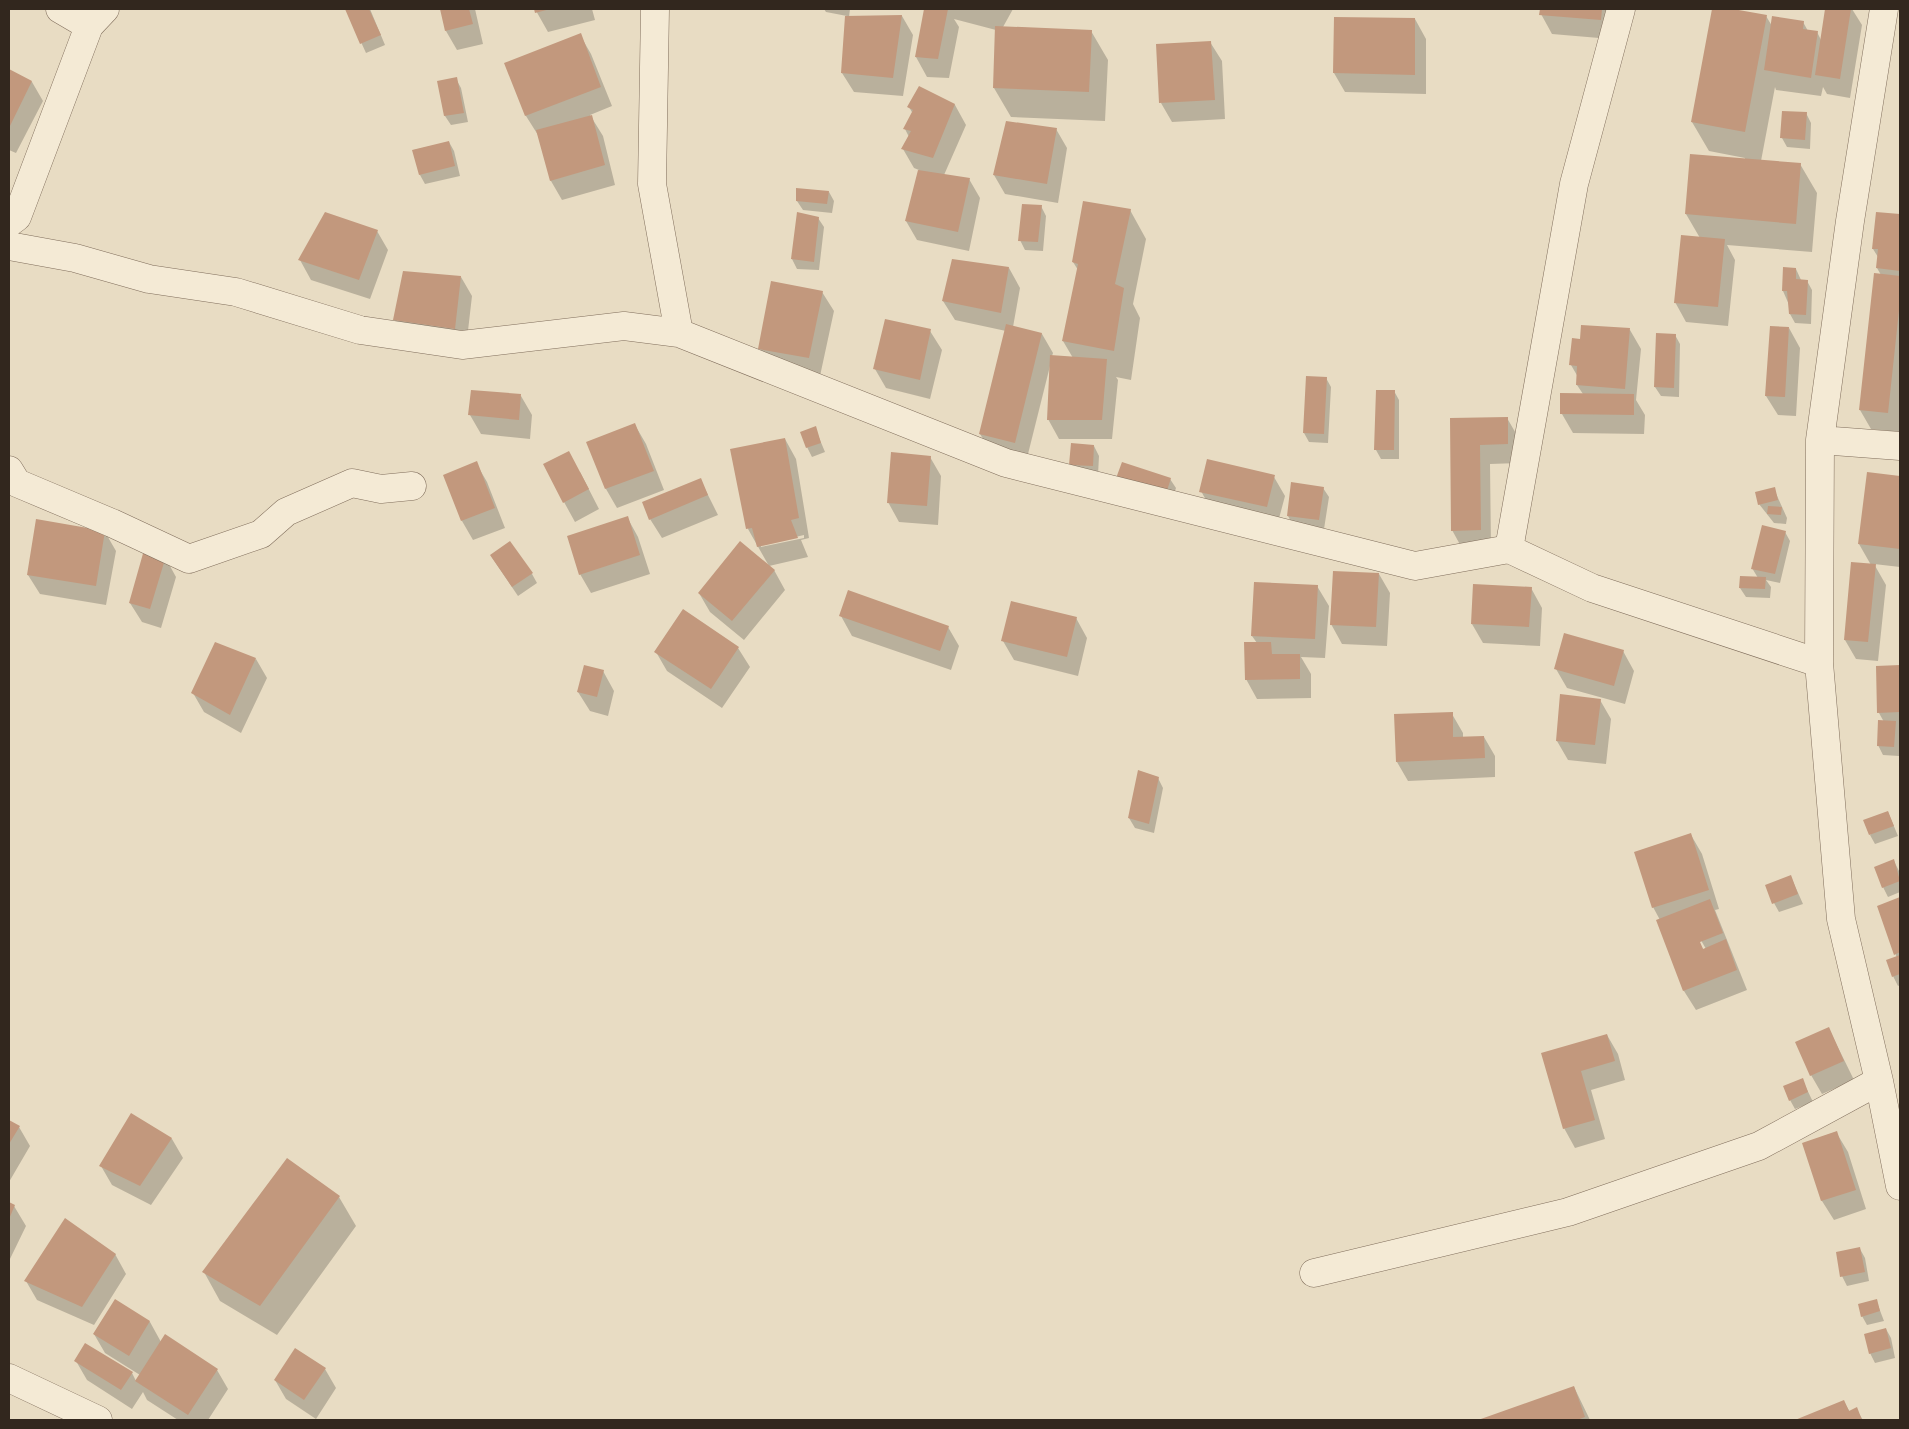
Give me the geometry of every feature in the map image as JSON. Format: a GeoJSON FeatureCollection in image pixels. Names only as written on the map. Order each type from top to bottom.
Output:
{"type":"FeatureCollection","features":[{"type":"Feature","properties":{"kind":"street"},"geometry":{"type":"LineString","coordinates":[[60,9],[97,17],[11,238],[149,279],[236,292],[360,330],[462,345],[624,326],[679,333],[1006,463],[1415,566],[1509,549],[1592,588],[1819,663]]}},
{"type":"Feature","properties":{"kind":"street"},"geometry":{"type":"LineString","coordinates":[[655,9],[652,184],[679,333]]}},
{"type":"Feature","properties":{"kind":"street"},"geometry":{"type":"LineString","coordinates":[[1509,549],[1574,184],[1621,9]]}},
{"type":"Feature","properties":{"kind":"street"},"geometry":{"type":"LineString","coordinates":[[1884,9],[1850,221],[1820,440],[1819,663],[1841,919],[1879,1081],[1900,1186]]}},
{"type":"Feature","properties":{"kind":"street"},"geometry":{"type":"LineString","coordinates":[[1820,440],[1900,446]]}},
{"type":"Feature","properties":{"kind":"street"},"geometry":{"type":"LineString","coordinates":[[9,470],[17,483],[112,523],[189,559],[261,534],[286,512],[352,483],[381,489],[412,486]]}},
{"type":"Feature","properties":{"kind":"street"},"geometry":{"type":"LineString","coordinates":[[1314,1273],[1568,1212],[1759,1146],[1879,1081]]}},
{"type":"Feature","properties":{"kind":"street"},"geometry":{"type":"LineString","coordinates":[[9,1378],[98,1420]]}},
{"type":"Feature","properties":{"kind":"building"},"geometry":{"type":"Polygon","coordinates":[[[345,9],[369,9],[381,35],[360,44],[345,9]]]}},
{"type":"Feature","properties":{"kind":"building"},"geometry":{"type":"Polygon","coordinates":[[[440,9],[469,9],[473,24],[445,31],[440,9]]]}},
{"type":"Feature","properties":{"kind":"building"},"geometry":{"type":"Polygon","coordinates":[[[534,9],[550,9],[535,13],[534,9]]]}},
{"type":"Feature","properties":{"kind":"building"},"geometry":{"type":"Polygon","coordinates":[[[924,9],[948,9],[938,59],[915,57],[924,9]]]}},
{"type":"Feature","properties":{"kind":"building"},"geometry":{"type":"Polygon","coordinates":[[[1540,9],[1602,9],[1601,20],[1539,15],[1540,9]]]}},
{"type":"Feature","properties":{"kind":"building"},"geometry":{"type":"Polygon","coordinates":[[[1712,9],[1733,9],[1767,15],[1745,132],[1691,122],[1712,9]]]}},
{"type":"Feature","properties":{"kind":"building"},"geometry":{"type":"Polygon","coordinates":[[[1825,9],[1851,9],[1840,79],[1815,75],[1825,9]]]}},
{"type":"Feature","properties":{"kind":"building"},"geometry":{"type":"Polygon","coordinates":[[[902,15],[893,78],[841,73],[845,16],[902,15]]]}},
{"type":"Feature","properties":{"kind":"building"},"geometry":{"type":"Polygon","coordinates":[[[1772,16],[1804,21],[1803,29],[1818,31],[1811,78],[1764,70],[1772,16]]]}},
{"type":"Feature","properties":{"kind":"building"},"geometry":{"type":"Polygon","coordinates":[[[1334,17],[1415,18],[1415,75],[1333,73],[1334,17]]]}},
{"type":"Feature","properties":{"kind":"building"},"geometry":{"type":"Polygon","coordinates":[[[995,26],[1092,30],[1089,92],[993,88],[995,26]]]}},
{"type":"Feature","properties":{"kind":"building"},"geometry":{"type":"Polygon","coordinates":[[[581,33],[601,87],[525,116],[504,63],[581,33]]]}},
{"type":"Feature","properties":{"kind":"building"},"geometry":{"type":"Polygon","coordinates":[[[1211,41],[1215,100],[1159,103],[1156,44],[1211,41]]]}},
{"type":"Feature","properties":{"kind":"building"},"geometry":{"type":"Polygon","coordinates":[[[9,69],[32,81],[9,128],[9,69]]]}},
{"type":"Feature","properties":{"kind":"building"},"geometry":{"type":"Polygon","coordinates":[[[457,77],[464,113],[444,116],[437,81],[457,77]]]}},
{"type":"Feature","properties":{"kind":"building"},"geometry":{"type":"Polygon","coordinates":[[[919,86],[955,104],[933,158],[901,149],[911,131],[903,129],[913,110],[907,107],[919,86]]]}},
{"type":"Feature","properties":{"kind":"building"},"geometry":{"type":"Polygon","coordinates":[[[1782,111],[1807,112],[1805,140],[1780,138],[1782,111]]]}},
{"type":"Feature","properties":{"kind":"building"},"geometry":{"type":"Polygon","coordinates":[[[592,115],[605,165],[550,181],[536,130],[592,115]]]}},
{"type":"Feature","properties":{"kind":"building"},"geometry":{"type":"Polygon","coordinates":[[[1006,121],[1057,128],[1047,184],[993,175],[1006,121]]]}},
{"type":"Feature","properties":{"kind":"building"},"geometry":{"type":"Polygon","coordinates":[[[449,141],[455,166],[419,175],[412,150],[449,141]]]}},
{"type":"Feature","properties":{"kind":"building"},"geometry":{"type":"Polygon","coordinates":[[[1690,154],[1801,163],[1796,224],[1685,214],[1690,154]]]}},
{"type":"Feature","properties":{"kind":"building"},"geometry":{"type":"Polygon","coordinates":[[[918,170],[970,178],[958,232],[905,221],[918,170]]]}},
{"type":"Feature","properties":{"kind":"building"},"geometry":{"type":"Polygon","coordinates":[[[796,188],[829,191],[827,204],[796,201],[796,188]]]}},
{"type":"Feature","properties":{"kind":"building"},"geometry":{"type":"Polygon","coordinates":[[[1083,201],[1131,209],[1115,284],[1124,288],[1114,351],[1062,341],[1078,264],[1072,262],[1083,201]]]}},
{"type":"Feature","properties":{"kind":"building"},"geometry":{"type":"Polygon","coordinates":[[[1022,204],[1042,205],[1038,242],[1018,241],[1022,204]]]}},
{"type":"Feature","properties":{"kind":"building"},"geometry":{"type":"Polygon","coordinates":[[[325,212],[378,230],[359,280],[298,260],[325,212]]]}},
{"type":"Feature","properties":{"kind":"building"},"geometry":{"type":"Polygon","coordinates":[[[797,212],[819,217],[814,262],[791,259],[797,212]]]}},
{"type":"Feature","properties":{"kind":"building"},"geometry":{"type":"Polygon","coordinates":[[[1876,212],[1900,214],[1900,271],[1876,268],[1878,249],[1872,249],[1876,212]]]}},
{"type":"Feature","properties":{"kind":"building"},"geometry":{"type":"Polygon","coordinates":[[[1681,235],[1725,239],[1718,307],[1674,303],[1681,235]]]}},
{"type":"Feature","properties":{"kind":"building"},"geometry":{"type":"Polygon","coordinates":[[[952,259],[1009,267],[1001,313],[942,301],[952,259]]]}},
{"type":"Feature","properties":{"kind":"building"},"geometry":{"type":"Polygon","coordinates":[[[1783,267],[1796,268],[1796,279],[1808,280],[1806,315],[1789,314],[1787,291],[1782,291],[1783,267]]]}},
{"type":"Feature","properties":{"kind":"building"},"geometry":{"type":"Polygon","coordinates":[[[403,271],[461,276],[455,329],[393,320],[403,271]]]}},
{"type":"Feature","properties":{"kind":"building"},"geometry":{"type":"Polygon","coordinates":[[[1874,273],[1900,276],[1900,301],[1888,413],[1859,410],[1874,273]]]}},
{"type":"Feature","properties":{"kind":"building"},"geometry":{"type":"Polygon","coordinates":[[[771,281],[823,291],[809,358],[758,349],[771,281]]]}},
{"type":"Feature","properties":{"kind":"building"},"geometry":{"type":"Polygon","coordinates":[[[885,319],[931,329],[920,380],[873,369],[885,319]]]}},
{"type":"Feature","properties":{"kind":"building"},"geometry":{"type":"Polygon","coordinates":[[[1006,324],[1042,333],[1015,443],[979,434],[1006,324]]]}},
{"type":"Feature","properties":{"kind":"building"},"geometry":{"type":"Polygon","coordinates":[[[1581,325],[1630,328],[1625,389],[1576,385],[1577,366],[1569,365],[1572,338],[1580,339],[1581,325]]]}},
{"type":"Feature","properties":{"kind":"building"},"geometry":{"type":"Polygon","coordinates":[[[1770,326],[1789,327],[1785,397],[1765,396],[1770,326]]]}},
{"type":"Feature","properties":{"kind":"building"},"geometry":{"type":"Polygon","coordinates":[[[1656,333],[1676,334],[1674,388],[1654,387],[1656,333]]]}},
{"type":"Feature","properties":{"kind":"building"},"geometry":{"type":"Polygon","coordinates":[[[1050,355],[1107,359],[1102,420],[1047,420],[1050,355]]]}},
{"type":"Feature","properties":{"kind":"building"},"geometry":{"type":"Polygon","coordinates":[[[1306,376],[1327,377],[1324,434],[1303,433],[1306,376]]]}},
{"type":"Feature","properties":{"kind":"building"},"geometry":{"type":"Polygon","coordinates":[[[471,390],[521,394],[519,420],[468,415],[471,390]]]}},
{"type":"Feature","properties":{"kind":"building"},"geometry":{"type":"Polygon","coordinates":[[[1376,390],[1395,390],[1394,450],[1374,450],[1376,390]]]}},
{"type":"Feature","properties":{"kind":"building"},"geometry":{"type":"Polygon","coordinates":[[[1560,393],[1634,394],[1634,415],[1560,414],[1560,393]]]}},
{"type":"Feature","properties":{"kind":"building"},"geometry":{"type":"Polygon","coordinates":[[[1508,417],[1508,444],[1480,445],[1481,530],[1451,531],[1450,418],[1508,417]]]}},
{"type":"Feature","properties":{"kind":"building"},"geometry":{"type":"Polygon","coordinates":[[[635,423],[654,471],[605,489],[586,442],[635,423]]]}},
{"type":"Feature","properties":{"kind":"building"},"geometry":{"type":"Polygon","coordinates":[[[816,426],[821,443],[806,448],[800,432],[816,426]]]}},
{"type":"Feature","properties":{"kind":"building"},"geometry":{"type":"Polygon","coordinates":[[[785,438],[799,518],[791,520],[798,538],[757,547],[752,528],[746,529],[730,449],[785,438]]]}},
{"type":"Feature","properties":{"kind":"building"},"geometry":{"type":"Polygon","coordinates":[[[1071,443],[1094,445],[1093,466],[1069,465],[1071,443]]]}},
{"type":"Feature","properties":{"kind":"building"},"geometry":{"type":"Polygon","coordinates":[[[569,451],[589,489],[563,503],[543,464],[569,451]]]}},
{"type":"Feature","properties":{"kind":"building"},"geometry":{"type":"Polygon","coordinates":[[[891,452],[931,456],[927,506],[887,503],[891,452]]]}},
{"type":"Feature","properties":{"kind":"building"},"geometry":{"type":"Polygon","coordinates":[[[1207,459],[1275,475],[1267,507],[1199,492],[1207,459]]]}},
{"type":"Feature","properties":{"kind":"building"},"geometry":{"type":"Polygon","coordinates":[[[477,461],[495,508],[461,521],[443,475],[477,461]]]}},
{"type":"Feature","properties":{"kind":"building"},"geometry":{"type":"Polygon","coordinates":[[[1122,462],[1171,478],[1165,497],[1115,481],[1122,462]]]}},
{"type":"Feature","properties":{"kind":"building"},"geometry":{"type":"Polygon","coordinates":[[[1867,472],[1900,476],[1900,549],[1858,544],[1867,472]]]}},
{"type":"Feature","properties":{"kind":"building"},"geometry":{"type":"Polygon","coordinates":[[[701,478],[708,495],[649,520],[642,502],[701,478]]]}},
{"type":"Feature","properties":{"kind":"building"},"geometry":{"type":"Polygon","coordinates":[[[1291,482],[1324,487],[1319,520],[1287,516],[1291,482]]]}},
{"type":"Feature","properties":{"kind":"building"},"geometry":{"type":"Polygon","coordinates":[[[1775,487],[1778,500],[1758,505],[1755,492],[1775,487]]]}},
{"type":"Feature","properties":{"kind":"building"},"geometry":{"type":"Polygon","coordinates":[[[1768,506],[1782,507],[1781,515],[1767,514],[1768,506]]]}},
{"type":"Feature","properties":{"kind":"building"},"geometry":{"type":"Polygon","coordinates":[[[628,516],[640,555],[579,575],[567,536],[628,516]]]}},
{"type":"Feature","properties":{"kind":"building"},"geometry":{"type":"Polygon","coordinates":[[[36,519],[105,531],[96,586],[27,575],[36,519]]]}},
{"type":"Feature","properties":{"kind":"building"},"geometry":{"type":"Polygon","coordinates":[[[1762,525],[1786,531],[1775,574],[1751,569],[1762,525]]]}},
{"type":"Feature","properties":{"kind":"building"},"geometry":{"type":"Polygon","coordinates":[[[510,541],[533,573],[512,587],[490,555],[510,541]]]}},
{"type":"Feature","properties":{"kind":"building"},"geometry":{"type":"Polygon","coordinates":[[[740,541],[775,570],[732,621],[698,593],[740,541]]]}},
{"type":"Feature","properties":{"kind":"building"},"geometry":{"type":"Polygon","coordinates":[[[144,550],[166,556],[150,609],[129,603],[144,550]]]}},
{"type":"Feature","properties":{"kind":"building"},"geometry":{"type":"Polygon","coordinates":[[[1851,562],[1876,564],[1868,642],[1844,640],[1851,562]]]}},
{"type":"Feature","properties":{"kind":"building"},"geometry":{"type":"Polygon","coordinates":[[[1333,571],[1379,573],[1376,627],[1330,625],[1333,571]]]}},
{"type":"Feature","properties":{"kind":"building"},"geometry":{"type":"Polygon","coordinates":[[[1740,576],[1766,577],[1765,589],[1739,588],[1740,576]]]}},
{"type":"Feature","properties":{"kind":"building"},"geometry":{"type":"Polygon","coordinates":[[[1254,582],[1318,585],[1315,639],[1251,636],[1254,582]]]}},
{"type":"Feature","properties":{"kind":"building"},"geometry":{"type":"Polygon","coordinates":[[[1473,584],[1532,587],[1529,627],[1471,624],[1473,584]]]}},
{"type":"Feature","properties":{"kind":"building"},"geometry":{"type":"Polygon","coordinates":[[[848,590],[949,626],[940,651],[839,616],[848,590]]]}},
{"type":"Feature","properties":{"kind":"building"},"geometry":{"type":"Polygon","coordinates":[[[1011,601],[1077,617],[1067,657],[1001,641],[1011,601]]]}},
{"type":"Feature","properties":{"kind":"building"},"geometry":{"type":"Polygon","coordinates":[[[683,609],[739,647],[711,689],[654,652],[683,609]]]}},
{"type":"Feature","properties":{"kind":"building"},"geometry":{"type":"Polygon","coordinates":[[[1564,633],[1624,650],[1614,686],[1554,669],[1564,633]]]}},
{"type":"Feature","properties":{"kind":"building"},"geometry":{"type":"Polygon","coordinates":[[[215,642],[256,658],[230,715],[191,693],[215,642]]]}},
{"type":"Feature","properties":{"kind":"building"},"geometry":{"type":"Polygon","coordinates":[[[1244,642],[1271,642],[1272,654],[1300,654],[1300,679],[1245,680],[1244,642]]]}},
{"type":"Feature","properties":{"kind":"building"},"geometry":{"type":"Polygon","coordinates":[[[584,665],[604,670],[597,697],[577,692],[584,665]]]}},
{"type":"Feature","properties":{"kind":"building"},"geometry":{"type":"Polygon","coordinates":[[[1900,665],[1900,712],[1877,713],[1876,666],[1900,665]]]}},
{"type":"Feature","properties":{"kind":"building"},"geometry":{"type":"Polygon","coordinates":[[[1560,694],[1601,699],[1595,745],[1556,741],[1560,694]]]}},
{"type":"Feature","properties":{"kind":"building"},"geometry":{"type":"Polygon","coordinates":[[[1453,712],[1453,737],[1484,736],[1485,758],[1396,762],[1394,714],[1453,712]]]}},
{"type":"Feature","properties":{"kind":"building"},"geometry":{"type":"Polygon","coordinates":[[[1878,720],[1896,721],[1894,747],[1877,746],[1878,720]]]}},
{"type":"Feature","properties":{"kind":"building"},"geometry":{"type":"Polygon","coordinates":[[[1138,770],[1159,777],[1149,824],[1128,818],[1138,770]]]}},
{"type":"Feature","properties":{"kind":"building"},"geometry":{"type":"Polygon","coordinates":[[[1888,811],[1894,826],[1869,835],[1863,820],[1888,811]]]}},
{"type":"Feature","properties":{"kind":"building"},"geometry":{"type":"Polygon","coordinates":[[[1691,833],[1709,890],[1652,908],[1634,852],[1691,833]]]}},
{"type":"Feature","properties":{"kind":"building"},"geometry":{"type":"Polygon","coordinates":[[[1894,859],[1900,881],[1882,888],[1874,867],[1894,859]]]}},
{"type":"Feature","properties":{"kind":"building"},"geometry":{"type":"Polygon","coordinates":[[[1791,875],[1798,894],[1772,904],[1765,885],[1791,875]]]}},
{"type":"Feature","properties":{"kind":"building"},"geometry":{"type":"Polygon","coordinates":[[[1900,897],[1900,952],[1894,955],[1877,906],[1900,897]]]}},
{"type":"Feature","properties":{"kind":"building"},"geometry":{"type":"Polygon","coordinates":[[[1710,899],[1723,933],[1700,942],[1703,949],[1726,939],[1737,970],[1683,991],[1656,920],[1710,899]]]}},
{"type":"Feature","properties":{"kind":"building"},"geometry":{"type":"Polygon","coordinates":[[[1900,955],[1900,974],[1892,977],[1886,960],[1900,955]]]}},
{"type":"Feature","properties":{"kind":"building"},"geometry":{"type":"Polygon","coordinates":[[[1829,1027],[1844,1061],[1810,1076],[1795,1042],[1829,1027]]]}},
{"type":"Feature","properties":{"kind":"building"},"geometry":{"type":"Polygon","coordinates":[[[1607,1034],[1615,1061],[1581,1071],[1595,1120],[1563,1129],[1541,1053],[1607,1034]]]}},
{"type":"Feature","properties":{"kind":"building"},"geometry":{"type":"Polygon","coordinates":[[[1803,1078],[1808,1092],[1789,1101],[1783,1086],[1803,1078]]]}},
{"type":"Feature","properties":{"kind":"building"},"geometry":{"type":"Polygon","coordinates":[[[131,1113],[172,1138],[140,1186],[99,1166],[131,1113]]]}},
{"type":"Feature","properties":{"kind":"building"},"geometry":{"type":"Polygon","coordinates":[[[9,1120],[20,1126],[9,1144],[9,1120]]]}},
{"type":"Feature","properties":{"kind":"building"},"geometry":{"type":"Polygon","coordinates":[[[1837,1131],[1856,1190],[1821,1201],[1802,1143],[1837,1131]]]}},
{"type":"Feature","properties":{"kind":"building"},"geometry":{"type":"Polygon","coordinates":[[[287,1158],[340,1196],[260,1306],[202,1272],[287,1158]]]}},
{"type":"Feature","properties":{"kind":"building"},"geometry":{"type":"Polygon","coordinates":[[[9,1202],[15,1205],[9,1219],[9,1202]]]}},
{"type":"Feature","properties":{"kind":"building"},"geometry":{"type":"Polygon","coordinates":[[[65,1218],[116,1254],[82,1307],[24,1281],[65,1218]]]}},
{"type":"Feature","properties":{"kind":"building"},"geometry":{"type":"Polygon","coordinates":[[[1860,1247],[1865,1272],[1840,1277],[1836,1252],[1860,1247]]]}},
{"type":"Feature","properties":{"kind":"building"},"geometry":{"type":"Polygon","coordinates":[[[115,1299],[150,1321],[129,1356],[93,1334],[115,1299]]]}},
{"type":"Feature","properties":{"kind":"building"},"geometry":{"type":"Polygon","coordinates":[[[1877,1299],[1880,1311],[1861,1317],[1858,1304],[1877,1299]]]}},
{"type":"Feature","properties":{"kind":"building"},"geometry":{"type":"Polygon","coordinates":[[[1886,1328],[1891,1348],[1869,1354],[1864,1334],[1886,1328]]]}},
{"type":"Feature","properties":{"kind":"building"},"geometry":{"type":"Polygon","coordinates":[[[165,1334],[218,1369],[188,1415],[135,1381],[165,1334]]]}},
{"type":"Feature","properties":{"kind":"building"},"geometry":{"type":"Polygon","coordinates":[[[85,1343],[133,1372],[121,1390],[74,1361],[85,1343]]]}},
{"type":"Feature","properties":{"kind":"building"},"geometry":{"type":"Polygon","coordinates":[[[295,1348],[326,1368],[304,1400],[274,1380],[295,1348]]]}},
{"type":"Feature","properties":{"kind":"building"},"geometry":{"type":"Polygon","coordinates":[[[1574,1386],[1585,1417],[1577,1420],[1478,1420],[1574,1386]]]}},
{"type":"Feature","properties":{"kind":"building"},"geometry":{"type":"Polygon","coordinates":[[[1844,1400],[1849,1411],[1857,1407],[1862,1420],[1795,1420],[1844,1400]]]}}]}
